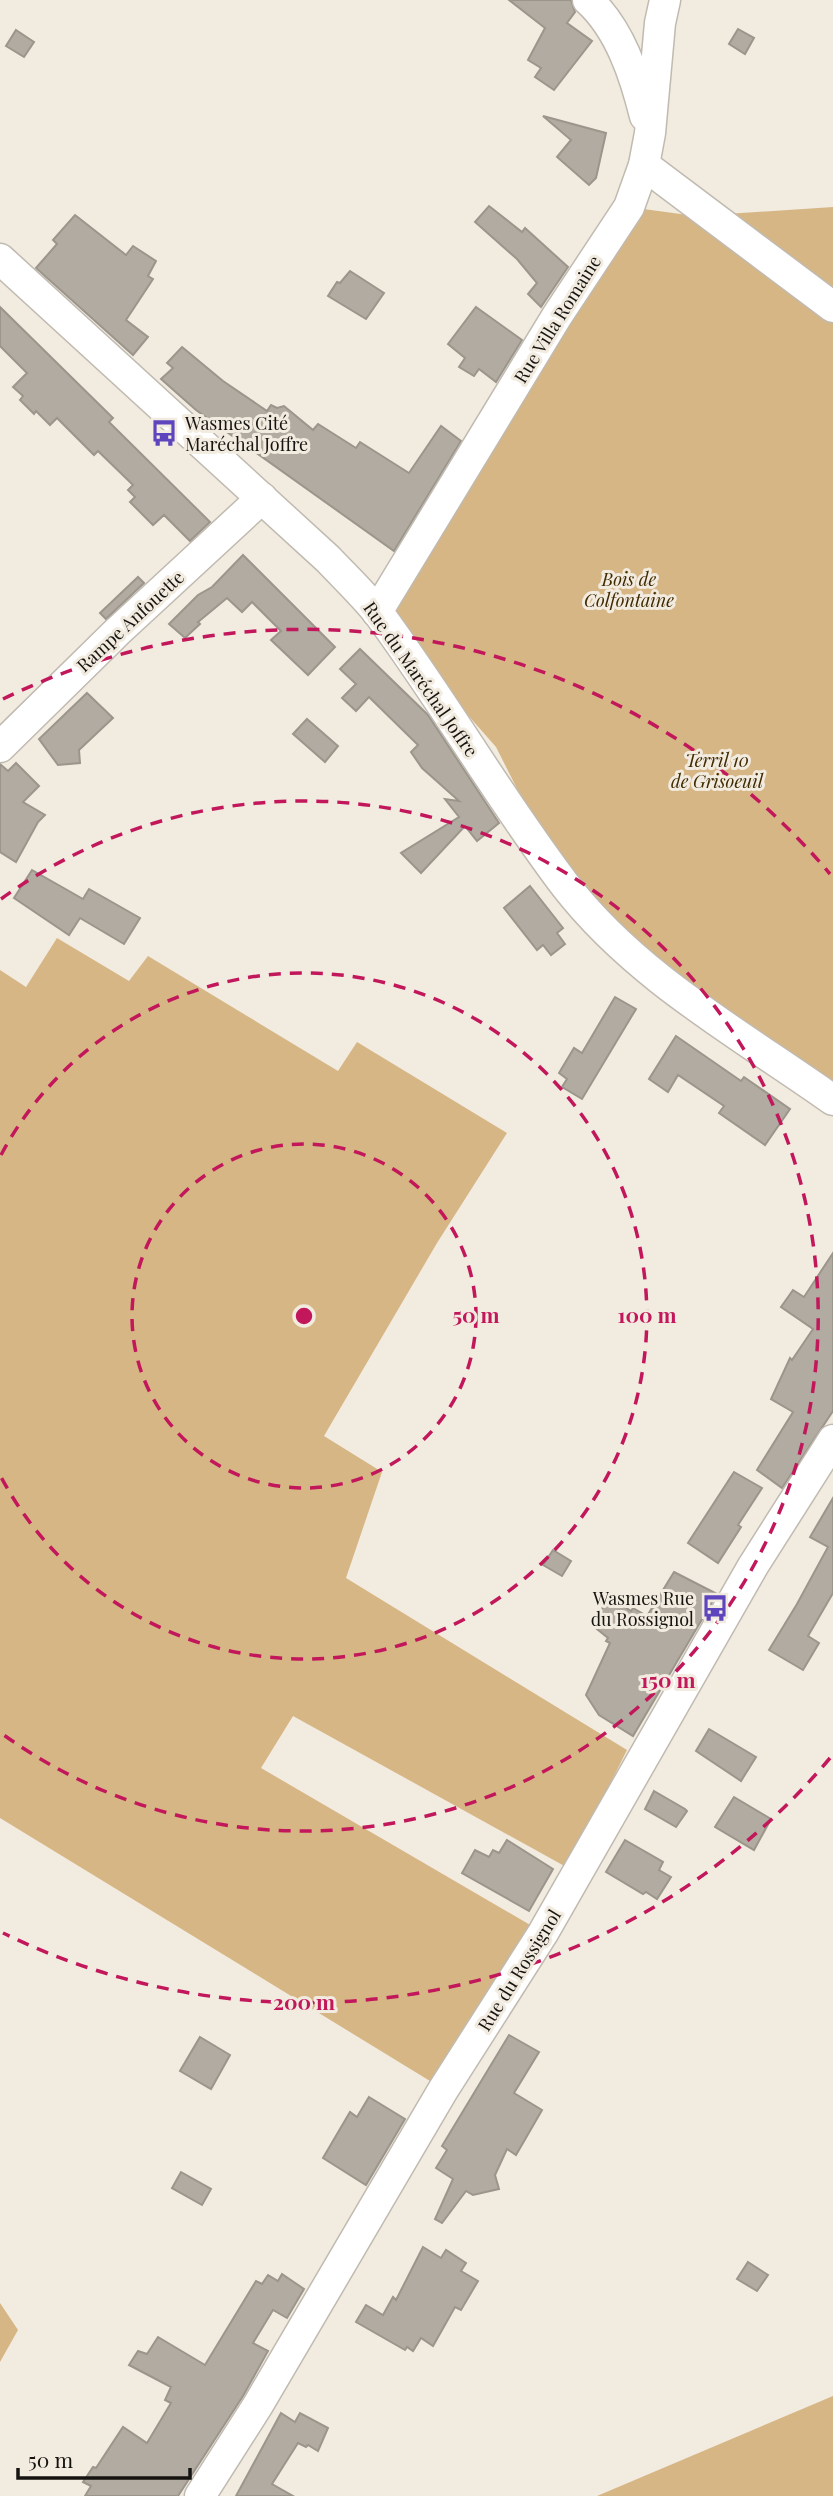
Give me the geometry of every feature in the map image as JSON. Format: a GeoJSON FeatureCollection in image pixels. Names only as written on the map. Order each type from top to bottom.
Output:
{"type":"FeatureCollection","features":[{"type":"Feature","properties":{"kind":"street"},"geometry":{"type":"LineString","coordinates":[[588,0],[597,8],[621,46],[637,86],[650,133]]}},
{"type":"Feature","properties":{"kind":"street","name":"Rue Villa Romaine"},"geometry":{"type":"LineString","coordinates":[[377,612],[557,316],[629,207],[650,133],[660,23],[665,0]]}},
{"type":"Feature","properties":{"kind":"street"},"geometry":{"type":"LineString","coordinates":[[643,165],[833,307]]}},
{"type":"Feature","properties":{"kind":"street","name":"Rue du Maréchal Joffre"},"geometry":{"type":"LineString","coordinates":[[0,259],[328,559],[377,612],[566,886],[609,932],[652,972],[707,1015],[778,1060],[833,1100]]}},
{"type":"Feature","properties":{"kind":"street","name":"Rampe Anfouette"},"geometry":{"type":"LineString","coordinates":[[0,747],[117,632],[262,498]]}},
{"type":"Feature","properties":{"kind":"street","name":"Rue du Rossignol"},"geometry":{"type":"LineString","coordinates":[[200,2496],[258,2405],[443,2090],[551,1922],[753,1566],[833,1440]]}},
{"type":"Feature","properties":{"kind":"green space","name":"Bois de Colfontaine"},"geometry":{"type":"Polygon","coordinates":[[[629,207],[695,216],[833,207],[833,1100],[566,886],[496,747],[377,612],[629,207]]]}},
{"type":"Feature","properties":{"kind":"green space"},"geometry":{"type":"Polygon","coordinates":[[[57,938],[129,981],[148,956],[338,1071],[357,1042],[507,1133],[437,1243],[324,1436],[382,1472],[346,1578],[627,1750],[568,1868],[293,1716],[261,1768],[532,1926],[430,2081],[0,1818],[0,970],[26,987],[57,938]]]}},
{"type":"Feature","properties":{"kind":"green space"},"geometry":{"type":"Polygon","coordinates":[[[0,2303],[18,2330],[0,2362],[0,2303]]]}},
{"type":"Feature","properties":{"kind":"green space"},"geometry":{"type":"Polygon","coordinates":[[[833,2396],[833,2496],[597,2496],[833,2396]]]}},
{"type":"Feature","properties":{"kind":"building"},"geometry":{"type":"Polygon","coordinates":[[[509,0],[571,0],[575,12],[567,23],[592,41],[554,90],[535,77],[541,68],[528,60],[545,28],[509,0]]]}},
{"type":"Feature","properties":{"kind":"building"},"geometry":{"type":"Polygon","coordinates":[[[738,29],[754,38],[745,54],[729,44],[738,29]]]}},
{"type":"Feature","properties":{"kind":"building"},"geometry":{"type":"Polygon","coordinates":[[[16,30],[34,42],[24,57],[6,46],[16,30]]]}},
{"type":"Feature","properties":{"kind":"building"},"geometry":{"type":"Polygon","coordinates":[[[543,116],[606,133],[596,178],[589,185],[557,157],[571,140],[543,116]]]}},
{"type":"Feature","properties":{"kind":"building"},"geometry":{"type":"Polygon","coordinates":[[[489,206],[522,232],[525,228],[568,267],[541,307],[528,294],[537,283],[517,259],[475,222],[489,206]]]}},
{"type":"Feature","properties":{"kind":"building"},"geometry":{"type":"Polygon","coordinates":[[[75,215],[126,255],[133,246],[156,261],[148,276],[153,279],[126,320],[148,337],[133,355],[36,268],[57,244],[53,240],[75,215]]]}},
{"type":"Feature","properties":{"kind":"building"},"geometry":{"type":"Polygon","coordinates":[[[350,271],[384,293],[366,319],[328,296],[337,282],[340,283],[350,271]]]}},
{"type":"Feature","properties":{"kind":"building"},"geometry":{"type":"Polygon","coordinates":[[[0,307],[113,418],[109,422],[210,522],[190,541],[164,515],[153,525],[130,502],[135,497],[128,490],[133,485],[98,451],[94,455],[57,418],[50,425],[20,400],[23,396],[13,387],[27,373],[0,346],[0,307]]]}},
{"type":"Feature","properties":{"kind":"building"},"geometry":{"type":"Polygon","coordinates":[[[476,307],[522,340],[496,382],[479,369],[474,376],[459,367],[465,358],[448,344],[476,307]]]}},
{"type":"Feature","properties":{"kind":"building"},"geometry":{"type":"Polygon","coordinates":[[[182,347],[223,381],[267,411],[271,405],[277,408],[284,406],[313,430],[318,424],[356,448],[360,442],[409,473],[441,426],[461,441],[394,551],[196,410],[161,379],[173,368],[167,363],[182,347]]]}},
{"type":"Feature","properties":{"kind":"building"},"geometry":{"type":"Polygon","coordinates":[[[243,555],[335,647],[308,675],[271,640],[281,631],[252,602],[242,612],[227,598],[198,622],[200,624],[185,638],[169,624],[198,595],[212,587],[243,555]]]}},
{"type":"Feature","properties":{"kind":"building"},"geometry":{"type":"Polygon","coordinates":[[[138,577],[144,583],[106,619],[100,613],[138,577]]]}},
{"type":"Feature","properties":{"kind":"building"},"geometry":{"type":"Polygon","coordinates":[[[360,649],[428,715],[499,823],[477,841],[465,826],[421,873],[401,853],[459,817],[445,799],[459,801],[422,768],[411,752],[418,745],[369,697],[356,711],[342,698],[356,684],[340,669],[360,649]]]}},
{"type":"Feature","properties":{"kind":"building"},"geometry":{"type":"Polygon","coordinates":[[[87,693],[113,718],[79,750],[80,763],[58,765],[39,739],[87,693]]]}},
{"type":"Feature","properties":{"kind":"building"},"geometry":{"type":"Polygon","coordinates":[[[307,719],[338,746],[325,762],[293,734],[307,719]]]}},
{"type":"Feature","properties":{"kind":"building"},"geometry":{"type":"Polygon","coordinates":[[[16,763],[39,786],[23,802],[45,815],[38,822],[16,862],[0,852],[0,764],[8,771],[16,763]]]}},
{"type":"Feature","properties":{"kind":"building"},"geometry":{"type":"Polygon","coordinates":[[[32,870],[83,899],[89,889],[140,918],[124,944],[80,918],[69,935],[14,898],[32,870]]]}},
{"type":"Feature","properties":{"kind":"building"},"geometry":{"type":"Polygon","coordinates":[[[530,886],[563,928],[557,933],[565,944],[551,955],[543,945],[537,950],[504,908],[530,886]]]}},
{"type":"Feature","properties":{"kind":"building"},"geometry":{"type":"Polygon","coordinates":[[[615,997],[636,1009],[582,1099],[562,1087],[567,1079],[559,1073],[574,1048],[582,1053],[615,997]]]}},
{"type":"Feature","properties":{"kind":"building"},"geometry":{"type":"Polygon","coordinates":[[[676,1036],[741,1081],[744,1077],[790,1109],[765,1145],[719,1113],[724,1106],[678,1075],[668,1092],[649,1079],[676,1036]]]}},
{"type":"Feature","properties":{"kind":"building"},"geometry":{"type":"Polygon","coordinates":[[[833,1253],[833,1411],[782,1488],[757,1470],[793,1412],[771,1399],[790,1358],[792,1360],[813,1329],[781,1307],[793,1290],[804,1297],[833,1253]]]}},
{"type":"Feature","properties":{"kind":"building"},"geometry":{"type":"Polygon","coordinates":[[[734,1472],[762,1488],[718,1563],[688,1543],[734,1472]]]}},
{"type":"Feature","properties":{"kind":"building"},"geometry":{"type":"Polygon","coordinates":[[[833,1498],[833,1593],[808,1636],[819,1643],[803,1670],[769,1650],[828,1547],[810,1537],[833,1498]]]}},
{"type":"Feature","properties":{"kind":"building"},"geometry":{"type":"Polygon","coordinates":[[[553,1550],[571,1561],[562,1576],[543,1565],[553,1550]]]}},
{"type":"Feature","properties":{"kind":"building"},"geometry":{"type":"Polygon","coordinates":[[[674,1572],[717,1594],[633,1736],[599,1715],[586,1695],[610,1643],[606,1641],[608,1638],[592,1625],[606,1602],[609,1603],[612,1598],[631,1611],[633,1608],[647,1616],[674,1572]]]}},
{"type":"Feature","properties":{"kind":"building"},"geometry":{"type":"Polygon","coordinates":[[[709,1729],[756,1757],[741,1781],[696,1751],[709,1729]]]}},
{"type":"Feature","properties":{"kind":"building"},"geometry":{"type":"Polygon","coordinates":[[[654,1791],[687,1811],[676,1827],[645,1809],[654,1791]]]}},
{"type":"Feature","properties":{"kind":"building"},"geometry":{"type":"Polygon","coordinates":[[[734,1797],[771,1819],[754,1850],[715,1827],[734,1797]]]}},
{"type":"Feature","properties":{"kind":"building"},"geometry":{"type":"Polygon","coordinates":[[[507,1840],[553,1869],[529,1911],[462,1873],[475,1850],[489,1857],[493,1850],[499,1853],[507,1840]]]}},
{"type":"Feature","properties":{"kind":"building"},"geometry":{"type":"Polygon","coordinates":[[[625,1840],[663,1862],[659,1870],[671,1877],[657,1899],[646,1892],[643,1894],[606,1872],[625,1840]]]}},
{"type":"Feature","properties":{"kind":"building"},"geometry":{"type":"Polygon","coordinates":[[[509,2035],[539,2052],[514,2093],[542,2110],[516,2155],[507,2149],[495,2175],[499,2189],[473,2195],[466,2191],[442,2223],[435,2219],[453,2179],[436,2168],[447,2150],[442,2146],[509,2035]]]}},
{"type":"Feature","properties":{"kind":"building"},"geometry":{"type":"Polygon","coordinates":[[[200,2037],[230,2055],[211,2089],[180,2071],[200,2037]]]}},
{"type":"Feature","properties":{"kind":"building"},"geometry":{"type":"Polygon","coordinates":[[[369,2097],[405,2119],[366,2185],[323,2158],[350,2112],[357,2117],[369,2097]]]}},
{"type":"Feature","properties":{"kind":"building"},"geometry":{"type":"Polygon","coordinates":[[[181,2172],[211,2189],[202,2205],[172,2188],[181,2172]]]}},
{"type":"Feature","properties":{"kind":"building"},"geometry":{"type":"Polygon","coordinates":[[[423,2247],[441,2258],[446,2250],[466,2263],[461,2271],[478,2281],[461,2310],[455,2307],[433,2346],[421,2338],[413,2351],[407,2347],[405,2350],[356,2322],[366,2305],[383,2315],[393,2297],[396,2300],[423,2247]]]}},
{"type":"Feature","properties":{"kind":"building"},"geometry":{"type":"Polygon","coordinates":[[[748,2262],[768,2275],[757,2291],[737,2279],[748,2262]]]}},
{"type":"Feature","properties":{"kind":"building"},"geometry":{"type":"Polygon","coordinates":[[[282,2274],[304,2289],[287,2318],[273,2310],[253,2343],[268,2351],[243,2396],[178,2496],[85,2496],[91,2486],[83,2482],[93,2467],[96,2468],[123,2427],[147,2443],[171,2403],[165,2400],[171,2387],[129,2365],[138,2351],[147,2354],[158,2337],[205,2365],[256,2281],[262,2284],[268,2275],[278,2281],[282,2274]]]}},
{"type":"Feature","properties":{"kind":"building"},"geometry":{"type":"Polygon","coordinates":[[[281,2413],[295,2422],[300,2413],[328,2428],[318,2451],[298,2443],[272,2484],[293,2496],[236,2496],[281,2413]]]}},
{"type":"Feature","properties":{"kind":"place","name":"Wasmes Cité Maréchal Joffre"},"geometry":{"type":"Point","coordinates":[164,433]}},
{"type":"Feature","properties":{"kind":"place","name":"Wasmes Rue du Rossignol"},"geometry":{"type":"Point","coordinates":[715,1608]}},
{"type":"Feature","properties":{"kind":"park label","name":"Terril 10 de Grisoeuil"},"geometry":{"type":"Point","coordinates":[717,770]}}]}
